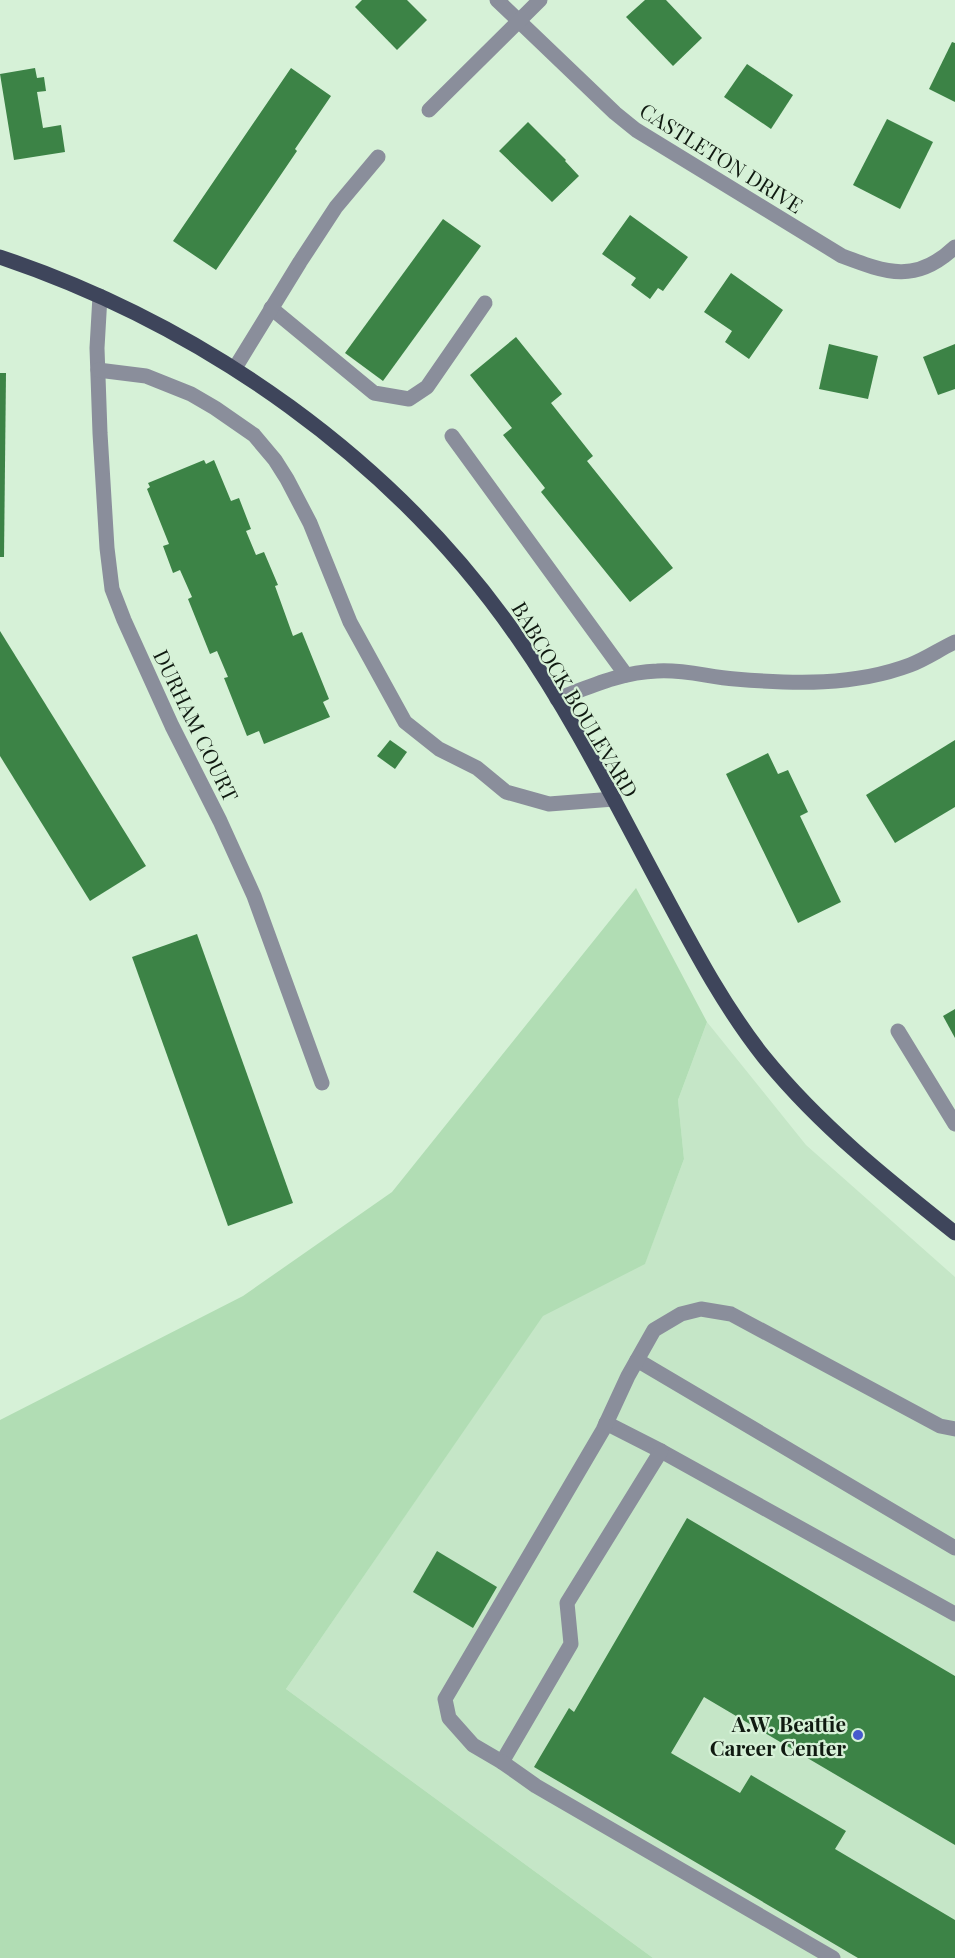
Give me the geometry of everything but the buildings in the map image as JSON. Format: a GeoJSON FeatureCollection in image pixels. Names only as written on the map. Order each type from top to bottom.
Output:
{"type":"FeatureCollection","features":[{"type":"Feature","properties":{"kind":"main road","name":"BABCOCK BOULEVARD"},"geometry":{"type":"LineString","coordinates":[[0,257],[54,276],[100,296],[198,346],[235,368],[280,398],[314,425],[432,532],[464,566],[493,603],[557,699],[719,993],[763,1055],[824,1123],[896,1186],[955,1233]]}},
{"type":"Feature","properties":{"kind":"street","name":"CASTLETON DRIVE"},"geometry":{"type":"LineString","coordinates":[[497,0],[636,130],[842,256],[878,270],[906,273],[927,267],[955,248]]}},
{"type":"Feature","properties":{"kind":"street"},"geometry":{"type":"LineString","coordinates":[[429,110],[540,0]]}},
{"type":"Feature","properties":{"kind":"street"},"geometry":{"type":"LineString","coordinates":[[235,368],[336,207],[378,157]]}},
{"type":"Feature","properties":{"kind":"street","name":"DURHAM COURT"},"geometry":{"type":"LineString","coordinates":[[100,296],[98,370],[104,502],[112,589],[123,620],[171,726],[220,821],[255,896],[322,1083]]}},
{"type":"Feature","properties":{"kind":"street"},"geometry":{"type":"LineString","coordinates":[[271,308],[374,393],[409,399],[427,387],[484,303]]}},
{"type":"Feature","properties":{"kind":"street"},"geometry":{"type":"LineString","coordinates":[[98,370],[146,376],[182,390],[215,408],[254,435],[275,460],[287,479],[310,523],[350,622],[405,722],[439,749],[477,768],[506,792],[549,804],[614,799]]}},
{"type":"Feature","properties":{"kind":"street"},"geometry":{"type":"LineString","coordinates":[[452,436],[626,675]]}},
{"type":"Feature","properties":{"kind":"street"},"geometry":{"type":"LineString","coordinates":[[557,699],[601,682],[658,670],[781,682],[852,681],[884,674],[913,664],[955,642]]}},
{"type":"Feature","properties":{"kind":"street"},"geometry":{"type":"LineString","coordinates":[[898,1031],[955,1124]]}},
{"type":"Feature","properties":{"kind":"street"},"geometry":{"type":"LineString","coordinates":[[833,1958],[536,1786],[473,1745],[449,1718],[445,1699],[606,1423],[654,1330],[681,1314],[702,1309],[731,1314],[940,1426],[955,1430]]}},
{"type":"Feature","properties":{"kind":"street"},"geometry":{"type":"LineString","coordinates":[[637,1360],[955,1548]]}},
{"type":"Feature","properties":{"kind":"street"},"geometry":{"type":"LineString","coordinates":[[606,1423],[661,1451],[955,1614]]}},
{"type":"Feature","properties":{"kind":"street"},"geometry":{"type":"LineString","coordinates":[[502,1762],[571,1644],[567,1603],[661,1451]]}},
{"type":"Feature","properties":{"kind":"shaded area"},"geometry":{"type":"Polygon","coordinates":[[[636,888],[707,1022],[678,1100],[684,1159],[645,1264],[543,1316],[286,1689],[653,1958],[0,1958],[0,1420],[243,1296],[392,1192],[636,888]]]}},
{"type":"Feature","properties":{"kind":"shaded area"},"geometry":{"type":"Polygon","coordinates":[[[707,1022],[806,1145],[955,1277],[955,1958],[653,1958],[286,1689],[543,1315],[645,1263],[684,1159],[678,1100],[707,1022]]]}},
{"type":"Feature","properties":{"kind":"place","name":"A.W. Beattie Career Center"},"geometry":{"type":"Point","coordinates":[858,1735]}}]}
